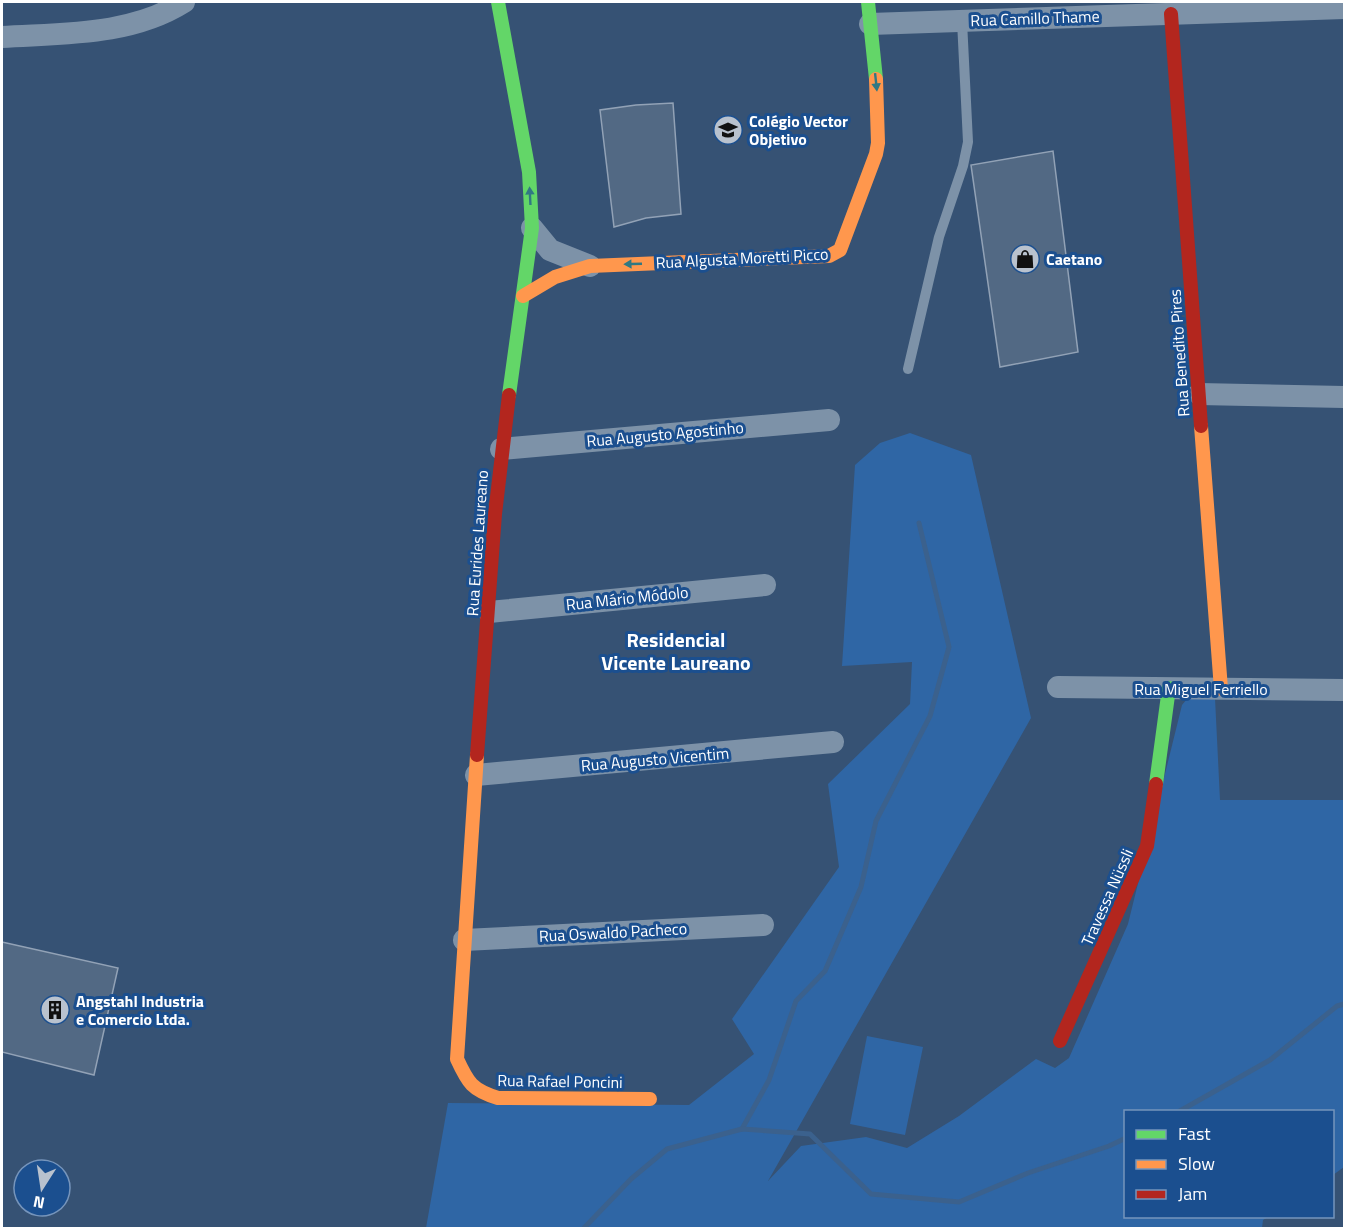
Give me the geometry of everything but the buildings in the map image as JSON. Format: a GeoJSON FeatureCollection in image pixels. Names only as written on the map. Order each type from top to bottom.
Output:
{"type":"FeatureCollection","features":[{"type":"Feature","properties":{"kind":"street"},"geometry":{"type":"LineString","coordinates":[[2,37],[111,30],[165,13],[184,2]]}},
{"type":"Feature","properties":{"kind":"street","name":"Rua Eurides Laureano"},"geometry":{"type":"LineString","coordinates":[[473,1086],[463,1074],[457,1059],[464,940],[501,449],[532,228],[529,172],[498,2]]}},
{"type":"Feature","properties":{"kind":"street","name":"Rua Camillo Thame"},"geometry":{"type":"LineString","coordinates":[[869,13],[962,21],[1344,8]]}},
{"type":"Feature","properties":{"kind":"street","name":"Rua Algusta Moretti Picco"},"geometry":{"type":"LineString","coordinates":[[523,296],[550,278],[570,270],[590,266],[830,256],[837,252],[845,240],[877,149],[878,99],[869,13]]}},
{"type":"Feature","properties":{"kind":"street","name":"Rua Benedito Pires"},"geometry":{"type":"LineString","coordinates":[[1171,14],[1221,689]]}},
{"type":"Feature","properties":{"kind":"street","name":"Rua Algusta Moretti Picco"},"geometry":{"type":"LineString","coordinates":[[532,228],[550,250],[590,266]]}},
{"type":"Feature","properties":{"kind":"street"},"geometry":{"type":"LineString","coordinates":[[1199,394],[1344,397]]}},
{"type":"Feature","properties":{"kind":"street","name":"Rua Augusto Agostinho"},"geometry":{"type":"LineString","coordinates":[[501,449],[829,420]]}},
{"type":"Feature","properties":{"kind":"street","name":"Rua Mário Módolo"},"geometry":{"type":"LineString","coordinates":[[489,612],[765,585]]}},
{"type":"Feature","properties":{"kind":"street","name":"Rua Miguel Ferriello"},"geometry":{"type":"LineString","coordinates":[[1058,687],[1344,690]]}},
{"type":"Feature","properties":{"kind":"street","name":"Travessa Nüssli"},"geometry":{"type":"LineString","coordinates":[[1060,1041],[1147,846],[1169,688]]}},
{"type":"Feature","properties":{"kind":"street","name":"Rua Augusto Vicentim"},"geometry":{"type":"LineString","coordinates":[[476,775],[833,742]]}},
{"type":"Feature","properties":{"kind":"street","name":"Rua Oswaldo Pacheco"},"geometry":{"type":"LineString","coordinates":[[464,940],[763,925]]}},
{"type":"Feature","properties":{"kind":"street","name":"Rua Rafael Poncini"},"geometry":{"type":"LineString","coordinates":[[473,1086],[480,1093],[506,1099],[650,1099]]}},
{"type":"Feature","properties":{"kind":"lane"},"geometry":{"type":"LineString","coordinates":[[908,369],[939,237],[963,166],[968,142],[962,21]]}},
{"type":"Feature","properties":{"kind":"shaded area"},"geometry":{"type":"Polygon","coordinates":[[[910,433],[971,455],[1031,718],[768,1181],[801,1146],[866,1137],[907,1148],[959,1116],[1036,1059],[1055,1068],[1069,1058],[1128,924],[1182,705],[1187,699],[1215,698],[1220,800],[1344,800],[1344,1167],[1334,1174],[1334,1110],[1124,1110],[1124,1218],[1266,1218],[1263,1220],[1262,1228],[426,1228],[448,1103],[689,1105],[754,1054],[732,1019],[839,867],[828,784],[910,704],[912,662],[842,666],[855,465],[880,443],[910,433]]]}},
{"type":"Feature","properties":{"kind":"shaded area"},"geometry":{"type":"Polygon","coordinates":[[[867,1036],[923,1047],[905,1135],[850,1124],[867,1036]]]}},
{"type":"Feature","properties":{"kind":"waterway"},"geometry":{"type":"LineString","coordinates":[[742,1129],[769,1080],[796,1001],[825,971],[861,887],[876,821],[930,716],[949,647],[919,523]]}},
{"type":"Feature","properties":{"kind":"waterway"},"geometry":{"type":"LineString","coordinates":[[1182,1110],[1270,1060],[1337,1006],[1344,1004]]}},
{"type":"Feature","properties":{"kind":"waterway"},"geometry":{"type":"LineString","coordinates":[[584,1228],[631,1179],[667,1149],[742,1129],[810,1134],[871,1194],[959,1202],[1028,1173],[1124,1139]]}},
{"type":"Feature","properties":{"kind":"traffic: fast"},"geometry":{"type":"LineString","coordinates":[[498,2],[529,172],[532,228],[509,395]]}},
{"type":"Feature","properties":{"kind":"traffic: fast"},"geometry":{"type":"LineString","coordinates":[[868,2],[876,79]]}},
{"type":"Feature","properties":{"kind":"traffic: fast"},"geometry":{"type":"LineString","coordinates":[[1156,784],[1169,688]]}},
{"type":"Feature","properties":{"kind":"traffic: slow"},"geometry":{"type":"LineString","coordinates":[[523,296],[555,277],[590,266],[829,256],[840,250],[876,154],[878,143],[876,79]]}},
{"type":"Feature","properties":{"kind":"traffic: slow"},"geometry":{"type":"LineString","coordinates":[[1201,426],[1221,689]]}},
{"type":"Feature","properties":{"kind":"traffic: slow"},"geometry":{"type":"LineString","coordinates":[[477,755],[457,1059],[461,1067],[472,1084],[482,1092],[498,1098],[650,1099]]}},
{"type":"Feature","properties":{"kind":"traffic: jam"},"geometry":{"type":"LineString","coordinates":[[1171,14],[1201,426]]}},
{"type":"Feature","properties":{"kind":"traffic: jam"},"geometry":{"type":"LineString","coordinates":[[477,755],[495,514],[509,395]]}},
{"type":"Feature","properties":{"kind":"traffic: jam"},"geometry":{"type":"LineString","coordinates":[[1060,1041],[1147,846],[1156,784]]}},
{"type":"Feature","properties":{"kind":"place","name":"Colégio Vector Objetivo"},"geometry":{"type":"Point","coordinates":[728,130]}},
{"type":"Feature","properties":{"kind":"place","name":"Caetano"},"geometry":{"type":"Point","coordinates":[1025,259]}},
{"type":"Feature","properties":{"kind":"place","name":"Angstahl Industria e Comercio Ltda."},"geometry":{"type":"Point","coordinates":[55,1010]}},
{"type":"Feature","properties":{"kind":"district","name":"Residencial Vicente Laureano"},"geometry":{"type":"Point","coordinates":[676,652]}}]}
